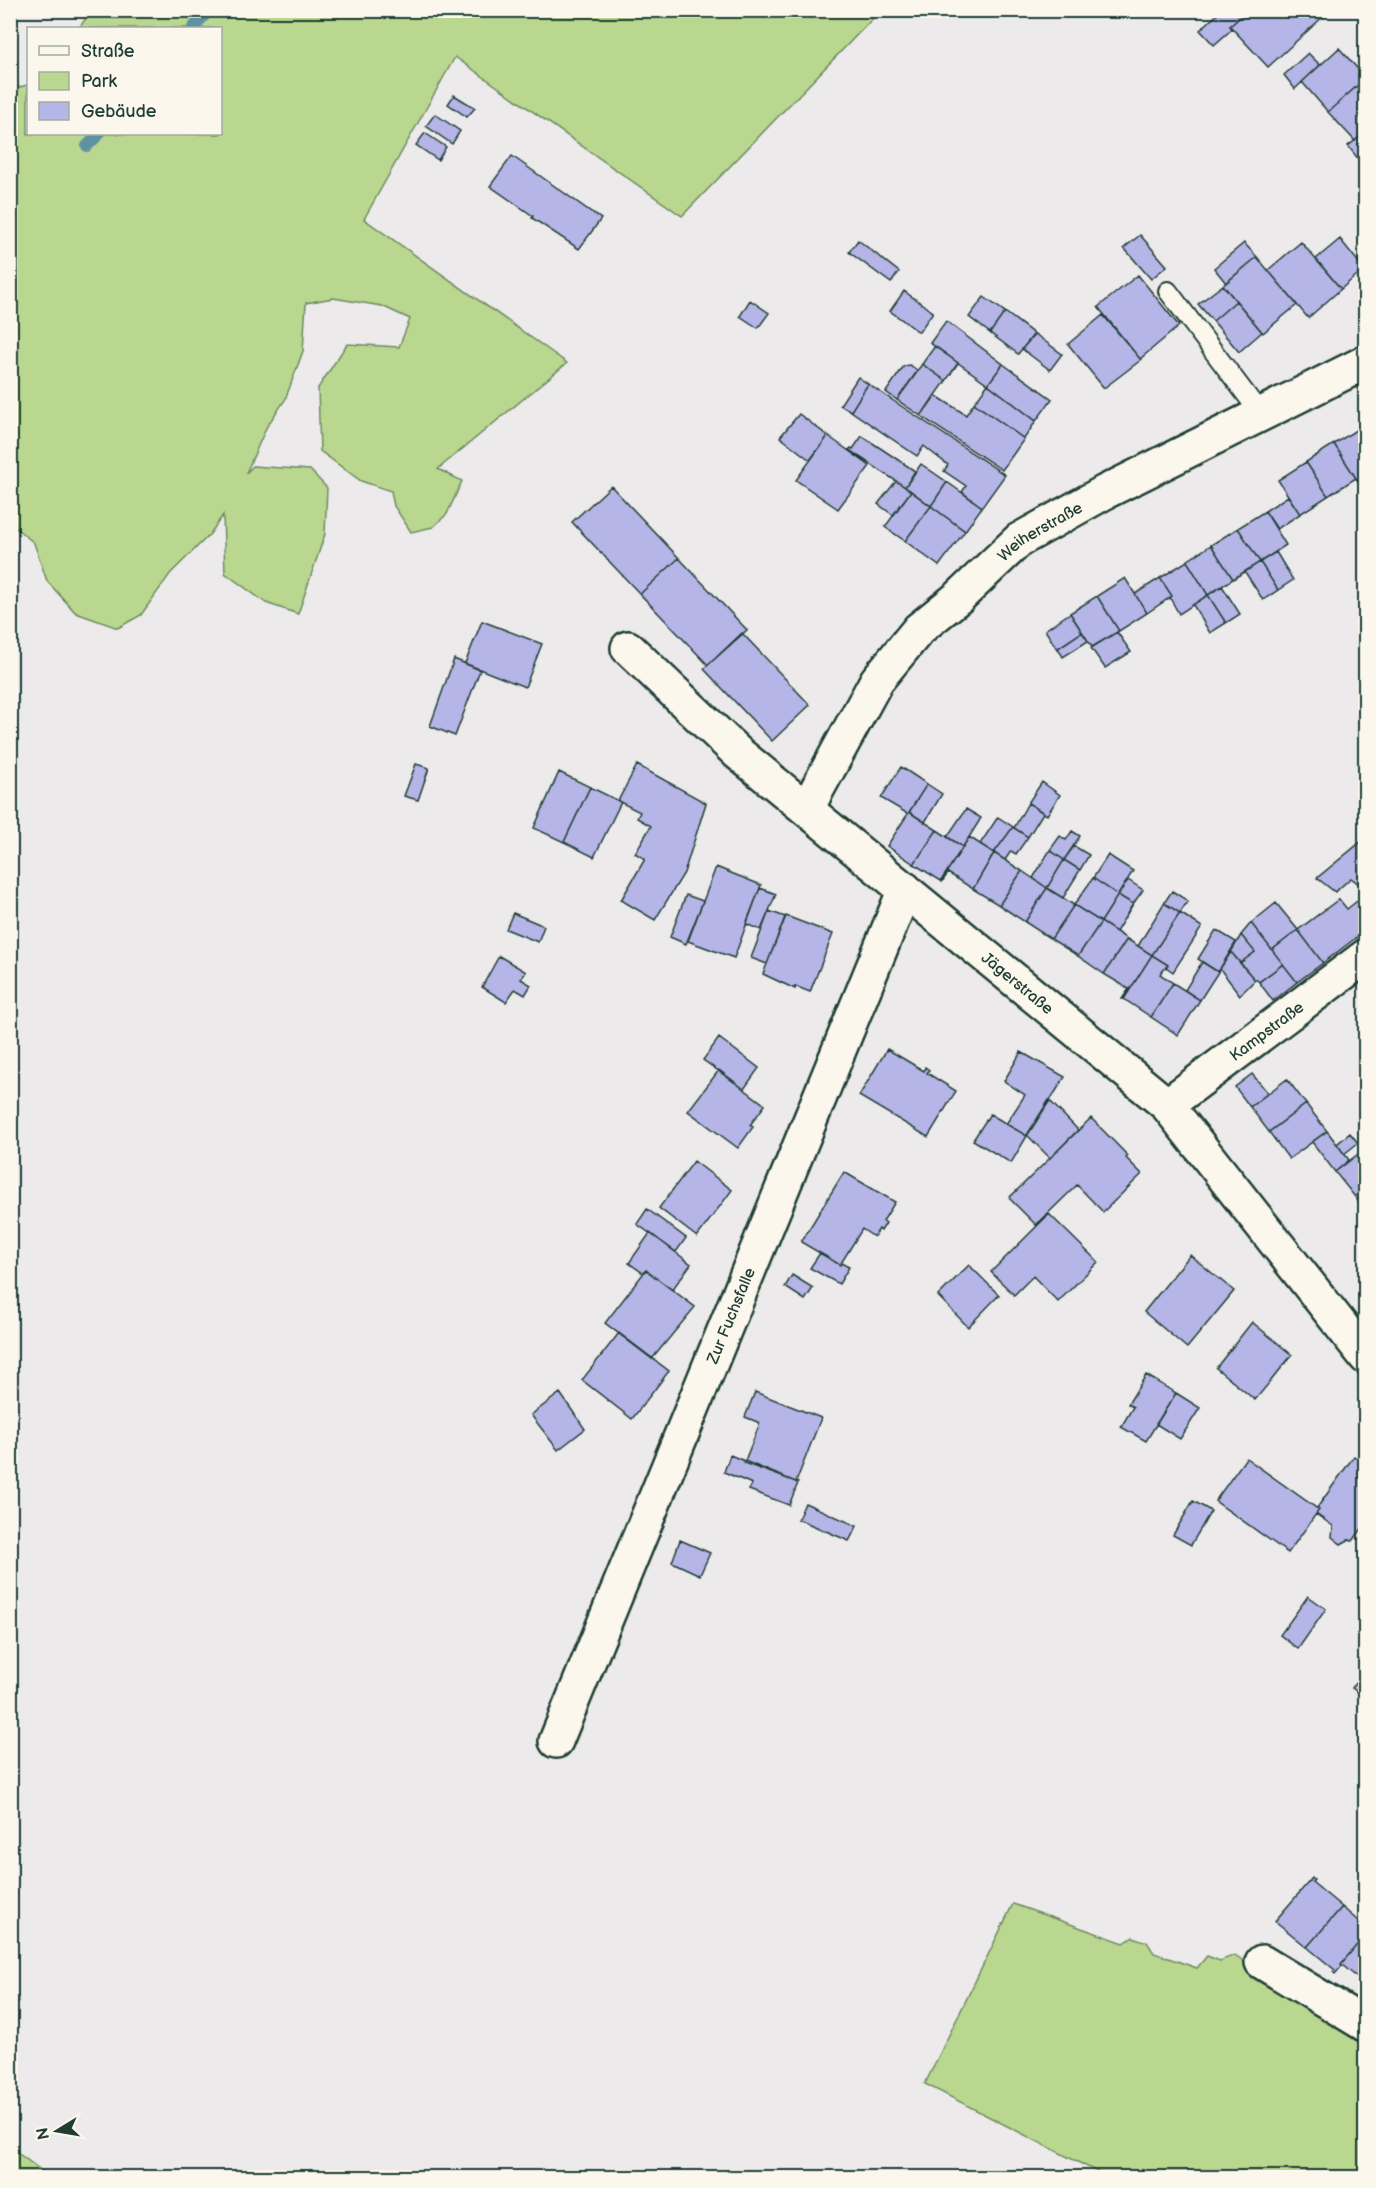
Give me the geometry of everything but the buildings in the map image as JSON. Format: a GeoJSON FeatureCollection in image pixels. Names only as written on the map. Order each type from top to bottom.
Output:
{"type":"FeatureCollection","features":[{"type":"Feature","properties":{"kind":"street","name":"Weiherstraße"},"geometry":{"type":"LineString","coordinates":[[807,808],[877,680],[919,629],[960,596],[1019,540],[1105,492],[1365,362]]}},
{"type":"Feature","properties":{"kind":"street","name":"Jägerstraße"},"geometry":{"type":"LineString","coordinates":[[628,648],[738,753],[1167,1105],[1365,1357]]}},
{"type":"Feature","properties":{"kind":"street","name":"Zur Fuchsfalle"},"geometry":{"type":"LineString","coordinates":[[556,1742],[905,889]]}},
{"type":"Feature","properties":{"kind":"street","name":"Kampstraße"},"geometry":{"type":"LineString","coordinates":[[1167,1105],[1365,956]]}},
{"type":"Feature","properties":{"kind":"street"},"geometry":{"type":"LineString","coordinates":[[1263,1962],[1365,2025]]}},
{"type":"Feature","properties":{"kind":"lane"},"geometry":{"type":"LineString","coordinates":[[1168,291],[1260,413]]}},
{"type":"Feature","properties":{"kind":"green space"},"geometry":{"type":"Polygon","coordinates":[[[91,10],[880,11],[682,216],[455,57],[364,219],[567,363],[438,469],[462,481],[447,514],[433,527],[411,532],[394,506],[391,491],[361,481],[320,451],[318,388],[347,344],[399,347],[410,319],[382,306],[333,298],[306,303],[303,351],[285,400],[267,426],[246,473],[253,466],[310,470],[327,488],[325,534],[298,614],[266,603],[225,573],[223,515],[210,534],[170,574],[141,615],[118,628],[76,613],[47,581],[34,543],[11,524],[11,89],[27,85],[27,135],[222,135],[222,27],[80,27],[91,10]]]}},
{"type":"Feature","properties":{"kind":"green space"},"geometry":{"type":"Polygon","coordinates":[[[1013,1904],[1124,1943],[1133,1937],[1147,1942],[1154,1953],[1197,1968],[1207,1956],[1220,1961],[1235,1955],[1365,2047],[1365,2177],[1107,2177],[925,2084],[1013,1904]]]}},
{"type":"Feature","properties":{"kind":"green space"},"geometry":{"type":"Polygon","coordinates":[[[11,2148],[50,2177],[11,2177],[11,2148]]]}},
{"type":"Feature","properties":{"kind":"waterway"},"geometry":{"type":"LineString","coordinates":[[194,27],[209,10]]}},
{"type":"Feature","properties":{"kind":"waterway"},"geometry":{"type":"LineString","coordinates":[[87,146],[98,135]]}}]}
